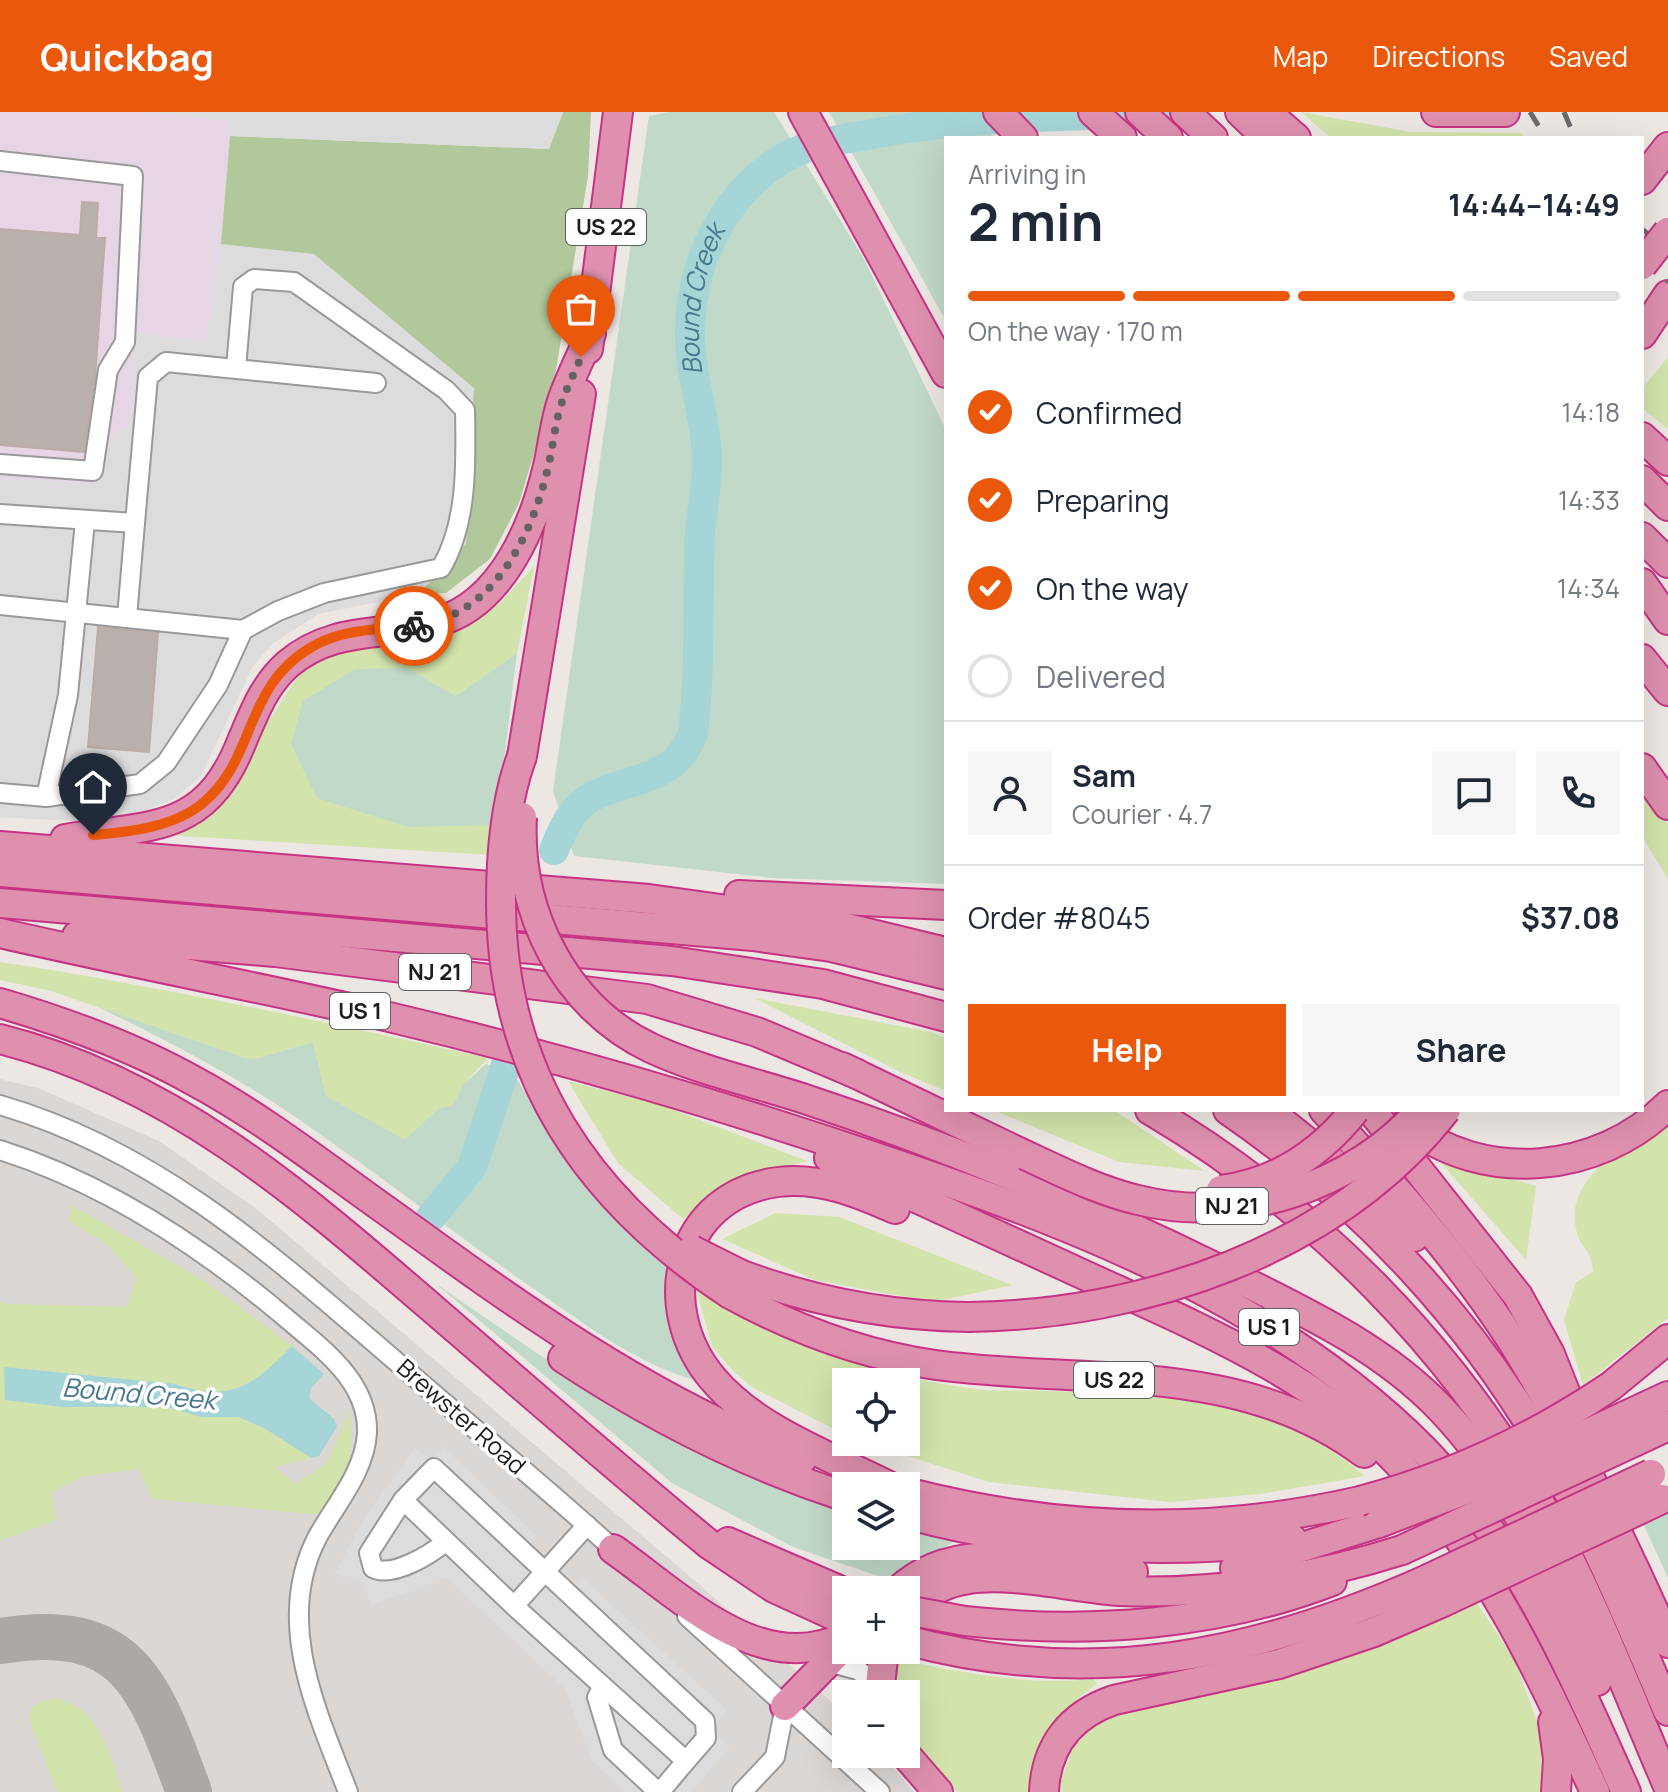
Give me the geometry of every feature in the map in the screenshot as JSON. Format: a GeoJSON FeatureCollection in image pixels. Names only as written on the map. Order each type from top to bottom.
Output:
{"type":"FeatureCollection","features":[{"type":"Feature","properties":{"kind":"highway"},"geometry":{"type":"LineString","coordinates":[[803,112],[944,368]]}},
{"type":"Feature","properties":{"kind":"highway"},"geometry":{"type":"LineString","coordinates":[[998,112],[1021,136]]}},
{"type":"Feature","properties":{"kind":"highway"},"geometry":{"type":"LineString","coordinates":[[1093,112],[1120,136]]}},
{"type":"Feature","properties":{"kind":"highway"},"geometry":{"type":"LineString","coordinates":[[1140,112],[1166,136]]}},
{"type":"Feature","properties":{"kind":"highway"},"geometry":{"type":"LineString","coordinates":[[1185,112],[1211,136]]}},
{"type":"Feature","properties":{"kind":"highway"},"geometry":{"type":"LineString","coordinates":[[1240,112],[1265,136]]}},
{"type":"Feature","properties":{"kind":"highway"},"geometry":{"type":"LineString","coordinates":[[1266,112],[1294,136]]}},
{"type":"Feature","properties":{"kind":"highway"},"geometry":{"type":"LineString","coordinates":[[1436,112],[1505,112]]}},
{"type":"Feature","properties":{"kind":"highway","name":"US 22"},"geometry":{"type":"LineString","coordinates":[[618,116],[591,334],[522,756],[511,785],[502,861],[501,912],[507,986],[517,1031],[539,1087],[592,1171],[627,1204],[736,1284],[811,1333],[908,1360],[1018,1373],[1208,1386],[1277,1404],[1329,1430],[1367,1455],[1460,1544],[1502,1604],[1532,1657],[1595,1792]]}},
{"type":"Feature","properties":{"kind":"highway"},"geometry":{"type":"LineString","coordinates":[[1644,177],[1668,147]]}},
{"type":"Feature","properties":{"kind":"highway"},"geometry":{"type":"LineString","coordinates":[[1644,262],[1668,232]]}},
{"type":"Feature","properties":{"kind":"highway"},"geometry":{"type":"LineString","coordinates":[[1644,316],[1668,294]]}},
{"type":"Feature","properties":{"kind":"highway"},"geometry":{"type":"LineString","coordinates":[[1644,331],[1668,294]]}},
{"type":"Feature","properties":{"kind":"highway"},"geometry":{"type":"LineString","coordinates":[[39,849],[62,839],[151,826],[194,810],[227,775],[261,698],[283,669],[298,657],[333,637],[440,621],[483,595],[503,572],[530,521],[548,468],[561,403],[591,334]]}},
{"type":"Feature","properties":{"kind":"highway"},"geometry":{"type":"LineString","coordinates":[[1644,439],[1668,461]]}},
{"type":"Feature","properties":{"kind":"highway"},"geometry":{"type":"LineString","coordinates":[[1644,482],[1668,506]]}},
{"type":"Feature","properties":{"kind":"highway"},"geometry":{"type":"LineString","coordinates":[[1644,539],[1668,563]]}},
{"type":"Feature","properties":{"kind":"highway"},"geometry":{"type":"LineString","coordinates":[[1644,583],[1668,607]]}},
{"type":"Feature","properties":{"kind":"highway"},"geometry":{"type":"LineString","coordinates":[[1644,584],[1668,620]]}},
{"type":"Feature","properties":{"kind":"highway"},"geometry":{"type":"LineString","coordinates":[[1644,662],[1668,692]]}},
{"type":"Feature","properties":{"kind":"highway"},"geometry":{"type":"LineString","coordinates":[[1644,683],[1647,687],[1668,692]]}},
{"type":"Feature","properties":{"kind":"highway"},"geometry":{"type":"LineString","coordinates":[[1644,746],[1668,772]]}},
{"type":"Feature","properties":{"kind":"highway"},"geometry":{"type":"LineString","coordinates":[[522,756],[526,785],[522,856],[530,895],[549,948],[580,995],[620,1030],[654,1049],[947,1150],[1124,1224],[1315,1318],[1406,1377],[1442,1409],[1475,1449],[1525,1526],[1646,1792]]}},
{"type":"Feature","properties":{"kind":"highway"},"geometry":{"type":"LineString","coordinates":[[1644,771],[1668,805]]}},
{"type":"Feature","properties":{"kind":"highway"},"geometry":{"type":"LineString","coordinates":[[0,846],[649,899],[835,925],[944,952]]}},
{"type":"Feature","properties":{"kind":"highway"},"geometry":{"type":"LineString","coordinates":[[0,872],[734,934],[831,947],[944,975]]}},
{"type":"Feature","properties":{"kind":"highway"},"geometry":{"type":"LineString","coordinates":[[649,899],[744,895],[944,905]]}},
{"type":"Feature","properties":{"kind":"highway"},"geometry":{"type":"LineString","coordinates":[[0,903],[733,969],[853,991],[944,1016]]}},
{"type":"Feature","properties":{"kind":"highway"},"geometry":{"type":"LineString","coordinates":[[207,920],[662,988],[713,1003],[857,1074]]}},
{"type":"Feature","properties":{"kind":"highway","name":"NJ 21"},"geometry":{"type":"LineString","coordinates":[[0,932],[264,951],[647,999],[757,1032],[857,1074],[1094,1186],[1139,1201],[1186,1207],[1232,1206],[1292,1194],[1348,1169],[1386,1143],[1419,1112]]}},
{"type":"Feature","properties":{"kind":"highway","name":"US 1"},"geometry":{"type":"LineString","coordinates":[[0,932],[390,1018],[599,1071],[716,1106],[951,1183],[1095,1240],[1234,1307],[1337,1373],[1428,1454],[1497,1541],[1565,1657],[1626,1792]]}},
{"type":"Feature","properties":{"kind":"highway"},"geometry":{"type":"LineString","coordinates":[[0,1003],[87,1031],[168,1067],[249,1114],[527,1312],[644,1385],[782,1452],[841,1472]]}},
{"type":"Feature","properties":{"kind":"highway"},"geometry":{"type":"LineString","coordinates":[[0,1039],[44,1052],[129,1085],[182,1113],[245,1154],[351,1238],[627,1476],[735,1564],[802,1602],[832,1615]]}},
{"type":"Feature","properties":{"kind":"highway"},"geometry":{"type":"LineString","coordinates":[[1394,1112],[1423,1135],[1462,1153],[1491,1160],[1536,1164],[1568,1160],[1612,1145],[1668,1105]]}},
{"type":"Feature","properties":{"kind":"highway"},"geometry":{"type":"LineString","coordinates":[[716,1106],[1180,1319],[1296,1384],[1343,1415],[1390,1455],[1460,1544]]}},
{"type":"Feature","properties":{"kind":"highway"},"geometry":{"type":"LineString","coordinates":[[1153,1112],[1245,1174],[1322,1238],[1396,1310],[1463,1387],[1518,1466],[1560,1542],[1668,1786]]}},
{"type":"Feature","properties":{"kind":"highway"},"geometry":{"type":"LineString","coordinates":[[1231,1112],[1298,1161],[1367,1222],[1449,1312],[1485,1359],[1564,1483],[1668,1711]]}},
{"type":"Feature","properties":{"kind":"highway"},"geometry":{"type":"LineString","coordinates":[[1270,1112],[1344,1171],[1412,1235],[1478,1311],[1552,1409]]}},
{"type":"Feature","properties":{"kind":"highway"},"geometry":{"type":"LineString","coordinates":[[1326,1112],[1397,1191],[1510,1338],[1624,1543]]}},
{"type":"Feature","properties":{"kind":"highway"},"geometry":{"type":"LineString","coordinates":[[1025,1155],[1137,1185],[1224,1190],[1268,1178],[1297,1163],[1325,1142],[1353,1112]]}},
{"type":"Feature","properties":{"kind":"highway"},"geometry":{"type":"LineString","coordinates":[[1373,1112],[1494,1263],[1529,1315],[1559,1374],[1624,1543],[1668,1643]]}},
{"type":"Feature","properties":{"kind":"highway"},"geometry":{"type":"LineString","coordinates":[[736,1284],[854,1307],[968,1317],[1033,1313],[1114,1299],[1195,1278],[1255,1255],[1309,1227],[1365,1190],[1410,1151],[1444,1112]]}},
{"type":"Feature","properties":{"kind":"highway"},"geometry":{"type":"LineString","coordinates":[[323,1165],[350,1196],[537,1339],[596,1379],[718,1447],[832,1492]]}},
{"type":"Feature","properties":{"kind":"highway"},"geometry":{"type":"LineString","coordinates":[[863,1472],[751,1412],[719,1385],[697,1354],[681,1307],[682,1262],[701,1224],[738,1194],[758,1186],[793,1181],[831,1185],[857,1192],[1080,1293],[1296,1384]]}},
{"type":"Feature","properties":{"kind":"highway"},"geometry":{"type":"LineString","coordinates":[[920,1495],[1017,1515],[1139,1526],[1246,1521],[1360,1501],[1432,1479],[1504,1449],[1611,1386],[1668,1339]]}},
{"type":"Feature","properties":{"kind":"highway"},"geometry":{"type":"LineString","coordinates":[[920,1614],[965,1621],[1056,1627],[1177,1620],[1293,1595],[1402,1550],[1630,1429],[1668,1396]]}},
{"type":"Feature","properties":{"kind":"highway"},"geometry":{"type":"LineString","coordinates":[[917,1576],[928,1568],[972,1557],[1129,1572],[1231,1569],[1379,1523],[1630,1429],[1668,1426]]}},
{"type":"Feature","properties":{"kind":"highway"},"geometry":{"type":"LineString","coordinates":[[627,1476],[729,1543],[832,1588]]}},
{"type":"Feature","properties":{"kind":"highway"},"geometry":{"type":"LineString","coordinates":[[920,1644],[949,1651],[1052,1664],[1112,1664],[1173,1659],[1291,1632],[1434,1591],[1662,1484]]}},
{"type":"Feature","properties":{"kind":"highway"},"geometry":{"type":"LineString","coordinates":[[920,1517],[1020,1537],[1158,1548],[1286,1540],[1379,1523]]}},
{"type":"Feature","properties":{"kind":"highway"},"geometry":{"type":"LineString","coordinates":[[613,1549],[750,1641],[779,1649],[800,1650],[832,1642]]}},
{"type":"Feature","properties":{"kind":"highway"},"geometry":{"type":"LineString","coordinates":[[920,1601],[934,1590],[967,1579],[992,1578],[1098,1589],[1192,1590],[1344,1566],[1402,1550]]}},
{"type":"Feature","properties":{"kind":"highway"},"geometry":{"type":"LineString","coordinates":[[1044,1792],[1053,1749],[1066,1729],[1092,1708],[1114,1700],[1279,1664],[1374,1632],[1434,1591]]}},
{"type":"Feature","properties":{"kind":"highway"},"geometry":{"type":"LineString","coordinates":[[1532,1657],[1555,1729],[1558,1759],[1556,1792]]}},
{"type":"Feature","properties":{"kind":"highway"},"geometry":{"type":"LineString","coordinates":[[785,1706],[832,1658]]}},
{"type":"Feature","properties":{"kind":"highway"},"geometry":{"type":"LineString","coordinates":[[917,1768],[938,1792]]}},
{"type":"Feature","properties":{"kind":"street"},"geometry":{"type":"LineString","coordinates":[[0,161],[133,176],[125,342],[108,370],[93,471],[0,464]]}},
{"type":"Feature","properties":{"kind":"street"},"geometry":{"type":"LineString","coordinates":[[0,605],[243,630],[278,611],[324,593],[441,568],[456,543],[466,448],[465,410],[446,390],[294,282],[254,279],[243,287],[236,368]]}},
{"type":"Feature","properties":{"kind":"street"},"geometry":{"type":"LineString","coordinates":[[127,617],[148,377],[161,364],[172,362],[376,383]]}},
{"type":"Feature","properties":{"kind":"street"},"geometry":{"type":"LineString","coordinates":[[0,514],[135,523]]}},
{"type":"Feature","properties":{"kind":"street"},"geometry":{"type":"LineString","coordinates":[[46,797],[68,695],[79,612],[85,521]]}},
{"type":"Feature","properties":{"kind":"street"},"geometry":{"type":"LineString","coordinates":[[0,793],[46,797],[140,784],[166,763],[218,685],[243,630]]}},
{"type":"Feature","properties":{"kind":"street","name":"Brewster Road"},"geometry":{"type":"LineString","coordinates":[[0,1105],[102,1144],[159,1174],[216,1211],[276,1258],[587,1525],[880,1792]]}},
{"type":"Feature","properties":{"kind":"street"},"geometry":{"type":"LineString","coordinates":[[0,1150],[84,1183],[195,1248],[306,1335],[339,1365],[355,1386],[366,1421],[364,1449],[311,1553],[302,1589],[299,1628],[302,1663],[310,1694],[348,1792]]}},
{"type":"Feature","properties":{"kind":"street"},"geometry":{"type":"LineString","coordinates":[[445,1542],[432,1554],[385,1572],[373,1568],[369,1553],[403,1500],[434,1468],[705,1721],[706,1738],[659,1792],[613,1750],[597,1697],[602,1688]]}},
{"type":"Feature","properties":{"kind":"street"},"geometry":{"type":"LineString","coordinates":[[403,1500],[602,1688],[686,1761]]}},
{"type":"Feature","properties":{"kind":"street"},"geometry":{"type":"LineString","coordinates":[[514,1606],[543,1570],[587,1525]]}},
{"type":"Feature","properties":{"kind":"street"},"geometry":{"type":"LineString","coordinates":[[851,1664],[868,1680]]}},
{"type":"Feature","properties":{"kind":"street"},"geometry":{"type":"LineString","coordinates":[[742,1792],[775,1757],[785,1706]]}},
{"type":"Feature","properties":{"kind":"shaded area"},"geometry":{"type":"Polygon","coordinates":[[[0,112],[148,112],[227,121],[230,136],[221,244],[206,342],[136,333],[129,427],[114,434],[94,484],[0,478],[0,112]]]}},
{"type":"Feature","properties":{"kind":"shaded area"},"geometry":{"type":"Polygon","coordinates":[[[148,112],[563,112],[549,149],[230,136],[227,121],[148,112]]]}},
{"type":"Feature","properties":{"kind":"shaded area"},"geometry":{"type":"Polygon","coordinates":[[[221,244],[314,254],[474,388],[466,543],[418,594],[318,614],[272,644],[253,666],[201,776],[174,799],[134,814],[72,821],[0,817],[0,478],[94,484],[114,434],[129,427],[136,333],[206,342],[221,244]]]}},
{"type":"Feature","properties":{"kind":"shaded area"},"geometry":{"type":"Polygon","coordinates":[[[0,1079],[38,1088],[159,1141],[258,1210],[694,1580],[832,1703],[832,1768],[894,1768],[914,1792],[0,1792],[0,1079]]]}},
{"type":"Feature","properties":{"kind":"shaded area"},"geometry":{"type":"Polygon","coordinates":[[[443,1447],[537,1536],[528,1548],[572,1588],[582,1578],[727,1710],[712,1730],[730,1747],[691,1792],[625,1792],[592,1760],[565,1689],[447,1578],[371,1605],[363,1583],[335,1574],[363,1520],[415,1448],[431,1459],[443,1447]]]}},
{"type":"Feature","properties":{"kind":"green space"},"geometry":{"type":"Polygon","coordinates":[[[563,112],[591,112],[588,176],[552,394],[519,503],[490,559],[446,593],[418,594],[466,543],[221,244],[230,136],[549,149],[563,112]]]}},
{"type":"Feature","properties":{"kind":"green space"},"geometry":{"type":"Polygon","coordinates":[[[669,112],[774,112],[864,259],[944,426],[944,884],[772,878],[574,856],[553,791],[649,116],[669,112]]]}},
{"type":"Feature","properties":{"kind":"green space"},"geometry":{"type":"Polygon","coordinates":[[[829,112],[970,112],[993,136],[944,136],[944,317],[829,112]]]}},
{"type":"Feature","properties":{"kind":"green space"},"geometry":{"type":"Polygon","coordinates":[[[1301,112],[1411,132],[1521,133],[1523,136],[1329,136],[1301,112]]]}},
{"type":"Feature","properties":{"kind":"green space"},"geometry":{"type":"Polygon","coordinates":[[[1668,357],[1668,429],[1644,410],[1644,387],[1668,357]]]}},
{"type":"Feature","properties":{"kind":"green space"},"geometry":{"type":"Polygon","coordinates":[[[534,566],[517,653],[456,696],[407,668],[496,825],[490,855],[165,835],[233,794],[264,728],[300,673],[348,645],[440,637],[498,605],[534,566]]]}},
{"type":"Feature","properties":{"kind":"green space"},"geometry":{"type":"Polygon","coordinates":[[[517,653],[496,825],[408,827],[317,798],[291,744],[303,701],[355,669],[407,668],[456,696],[517,653]]]}},
{"type":"Feature","properties":{"kind":"green space"},"geometry":{"type":"Polygon","coordinates":[[[1644,793],[1668,824],[1668,879],[1644,839],[1644,793]]]}},
{"type":"Feature","properties":{"kind":"green space"},"geometry":{"type":"Polygon","coordinates":[[[0,962],[306,1018],[488,1058],[464,1084],[452,1106],[439,1108],[405,1141],[326,1096],[313,1042],[251,1060],[51,991],[0,980],[0,962]]]}},
{"type":"Feature","properties":{"kind":"green space"},"geometry":{"type":"Polygon","coordinates":[[[754,998],[931,1032],[944,1037],[944,1090],[898,1071],[754,998]]]}},
{"type":"Feature","properties":{"kind":"green space"},"geometry":{"type":"Polygon","coordinates":[[[98,1007],[251,1060],[313,1042],[326,1096],[405,1140],[439,1108],[452,1106],[464,1084],[486,1064],[514,1074],[561,1154],[665,1263],[679,1346],[698,1381],[655,1365],[616,1344],[271,1101],[198,1058],[98,1007]]]}},
{"type":"Feature","properties":{"kind":"green space"},"geometry":{"type":"Polygon","coordinates":[[[568,1081],[660,1105],[807,1161],[735,1180],[683,1219],[618,1163],[568,1081]]]}},
{"type":"Feature","properties":{"kind":"green space"},"geometry":{"type":"Polygon","coordinates":[[[998,1112],[1117,1112],[1205,1171],[1119,1162],[998,1112]]]}},
{"type":"Feature","properties":{"kind":"green space"},"geometry":{"type":"Polygon","coordinates":[[[1668,1119],[1668,1318],[1583,1385],[1564,1320],[1576,1282],[1593,1272],[1589,1253],[1577,1233],[1575,1213],[1579,1195],[1602,1165],[1668,1119]]]}},
{"type":"Feature","properties":{"kind":"green space"},"geometry":{"type":"Polygon","coordinates":[[[1436,1157],[1536,1186],[1526,1260],[1436,1157]]]}},
{"type":"Feature","properties":{"kind":"green space"},"geometry":{"type":"Polygon","coordinates":[[[71,1205],[203,1280],[292,1346],[253,1380],[227,1391],[212,1392],[175,1384],[5,1367],[5,1400],[63,1407],[167,1407],[201,1417],[238,1417],[264,1428],[311,1458],[274,1467],[296,1484],[327,1463],[349,1411],[350,1455],[343,1477],[321,1515],[152,1499],[138,1469],[82,1477],[51,1493],[57,1520],[0,1541],[0,1301],[4,1304],[128,1307],[136,1278],[108,1245],[69,1221],[71,1205]]]}},
{"type":"Feature","properties":{"kind":"green space"},"geometry":{"type":"Polygon","coordinates":[[[775,1213],[839,1217],[1012,1285],[933,1302],[815,1280],[722,1239],[775,1213]]]}},
{"type":"Feature","properties":{"kind":"green space"},"geometry":{"type":"Polygon","coordinates":[[[435,1283],[541,1356],[712,1456],[832,1509],[832,1560],[920,1560],[920,1533],[955,1541],[901,1576],[878,1576],[793,1547],[672,1483],[435,1283]]]}},
{"type":"Feature","properties":{"kind":"green space"},"geometry":{"type":"Polygon","coordinates":[[[696,1288],[792,1336],[879,1368],[832,1368],[832,1428],[753,1388],[731,1369],[712,1346],[696,1288]]]}},
{"type":"Feature","properties":{"kind":"green space"},"geometry":{"type":"Polygon","coordinates":[[[920,1379],[972,1389],[1135,1395],[1217,1406],[1295,1431],[1331,1451],[1365,1476],[1260,1494],[1169,1502],[989,1482],[908,1456],[920,1456],[920,1379]]]}},
{"type":"Feature","properties":{"kind":"green space"},"geometry":{"type":"Polygon","coordinates":[[[1668,1508],[1668,1578],[1642,1521],[1668,1508]]]}},
{"type":"Feature","properties":{"kind":"green space"},"geometry":{"type":"Polygon","coordinates":[[[1476,1602],[1514,1658],[1541,1733],[1541,1792],[1062,1792],[1061,1781],[1073,1748],[1103,1716],[1261,1681],[1397,1639],[1476,1602]]]}},
{"type":"Feature","properties":{"kind":"green space"},"geometry":{"type":"Polygon","coordinates":[[[896,1664],[920,1664],[1018,1679],[1093,1679],[1097,1684],[1070,1706],[1050,1730],[1037,1758],[1030,1792],[957,1792],[928,1766],[920,1754],[920,1680],[896,1680],[896,1664]]]}},
{"type":"Feature","properties":{"kind":"green space"},"geometry":{"type":"Polygon","coordinates":[[[57,1698],[72,1704],[93,1723],[101,1735],[123,1792],[57,1792],[28,1716],[35,1705],[57,1698]]]}},
{"type":"Feature","properties":{"kind":"water"},"geometry":{"type":"Polygon","coordinates":[[[292,1346],[324,1374],[312,1387],[309,1398],[334,1419],[337,1427],[319,1456],[311,1458],[264,1428],[238,1417],[201,1417],[167,1407],[63,1407],[5,1400],[4,1367],[175,1384],[212,1392],[227,1391],[241,1387],[266,1371],[292,1346]]]}},
{"type":"Feature","properties":{"kind":"building"},"geometry":{"type":"Polygon","coordinates":[[[82,202],[98,203],[96,238],[105,238],[95,378],[84,452],[0,445],[0,229],[80,235],[82,202]]]}},
{"type":"Feature","properties":{"kind":"building"},"geometry":{"type":"Polygon","coordinates":[[[98,627],[158,633],[149,752],[88,747],[98,627]]]}},
{"type":"Feature","properties":{"kind":"waterway","name":"Bound Creek"},"geometry":{"type":"LineString","coordinates":[[554,850],[576,809],[603,792],[662,770],[685,749],[693,732],[700,533],[707,465],[706,440],[691,350],[691,309],[712,236],[741,194],[780,160],[811,146],[845,139],[906,128],[986,120],[1186,112]]}},
{"type":"Feature","properties":{"kind":"waterway","name":"Bound Creek"},"geometry":{"type":"LineString","coordinates":[[431,1217],[472,1167],[506,1065]]}},
{"type":"Feature","properties":{"kind":"taxiway"},"geometry":{"type":"LineString","coordinates":[[0,1641],[44,1637],[79,1641],[107,1651],[129,1669],[146,1692],[189,1792]]}},
{"type":"Feature","properties":{"kind":"railway"},"geometry":{"type":"LineString","coordinates":[[1530,112],[1545,136]]}},
{"type":"Feature","properties":{"kind":"railway"},"geometry":{"type":"LineString","coordinates":[[1564,112],[1574,136]]}},
{"type":"Feature","properties":{"kind":"railway"},"geometry":{"type":"LineString","coordinates":[[1644,231],[1668,251]]}},
{"type":"Feature","properties":{"kind":"railway"},"geometry":{"type":"LineString","coordinates":[[1644,262],[1668,282]]}},
{"type":"Feature","properties":{"kind":"way so far"},"geometry":{"type":"LineString","coordinates":[[414,626],[440,621],[463,610],[477,601],[503,572],[524,536],[542,489],[561,403],[581,357]]}},
{"type":"Feature","properties":{"kind":"route"},"geometry":{"type":"LineString","coordinates":[[93,835],[164,823],[202,804],[227,775],[265,691],[283,669],[305,651],[322,641],[342,635],[414,626]]}}]}
